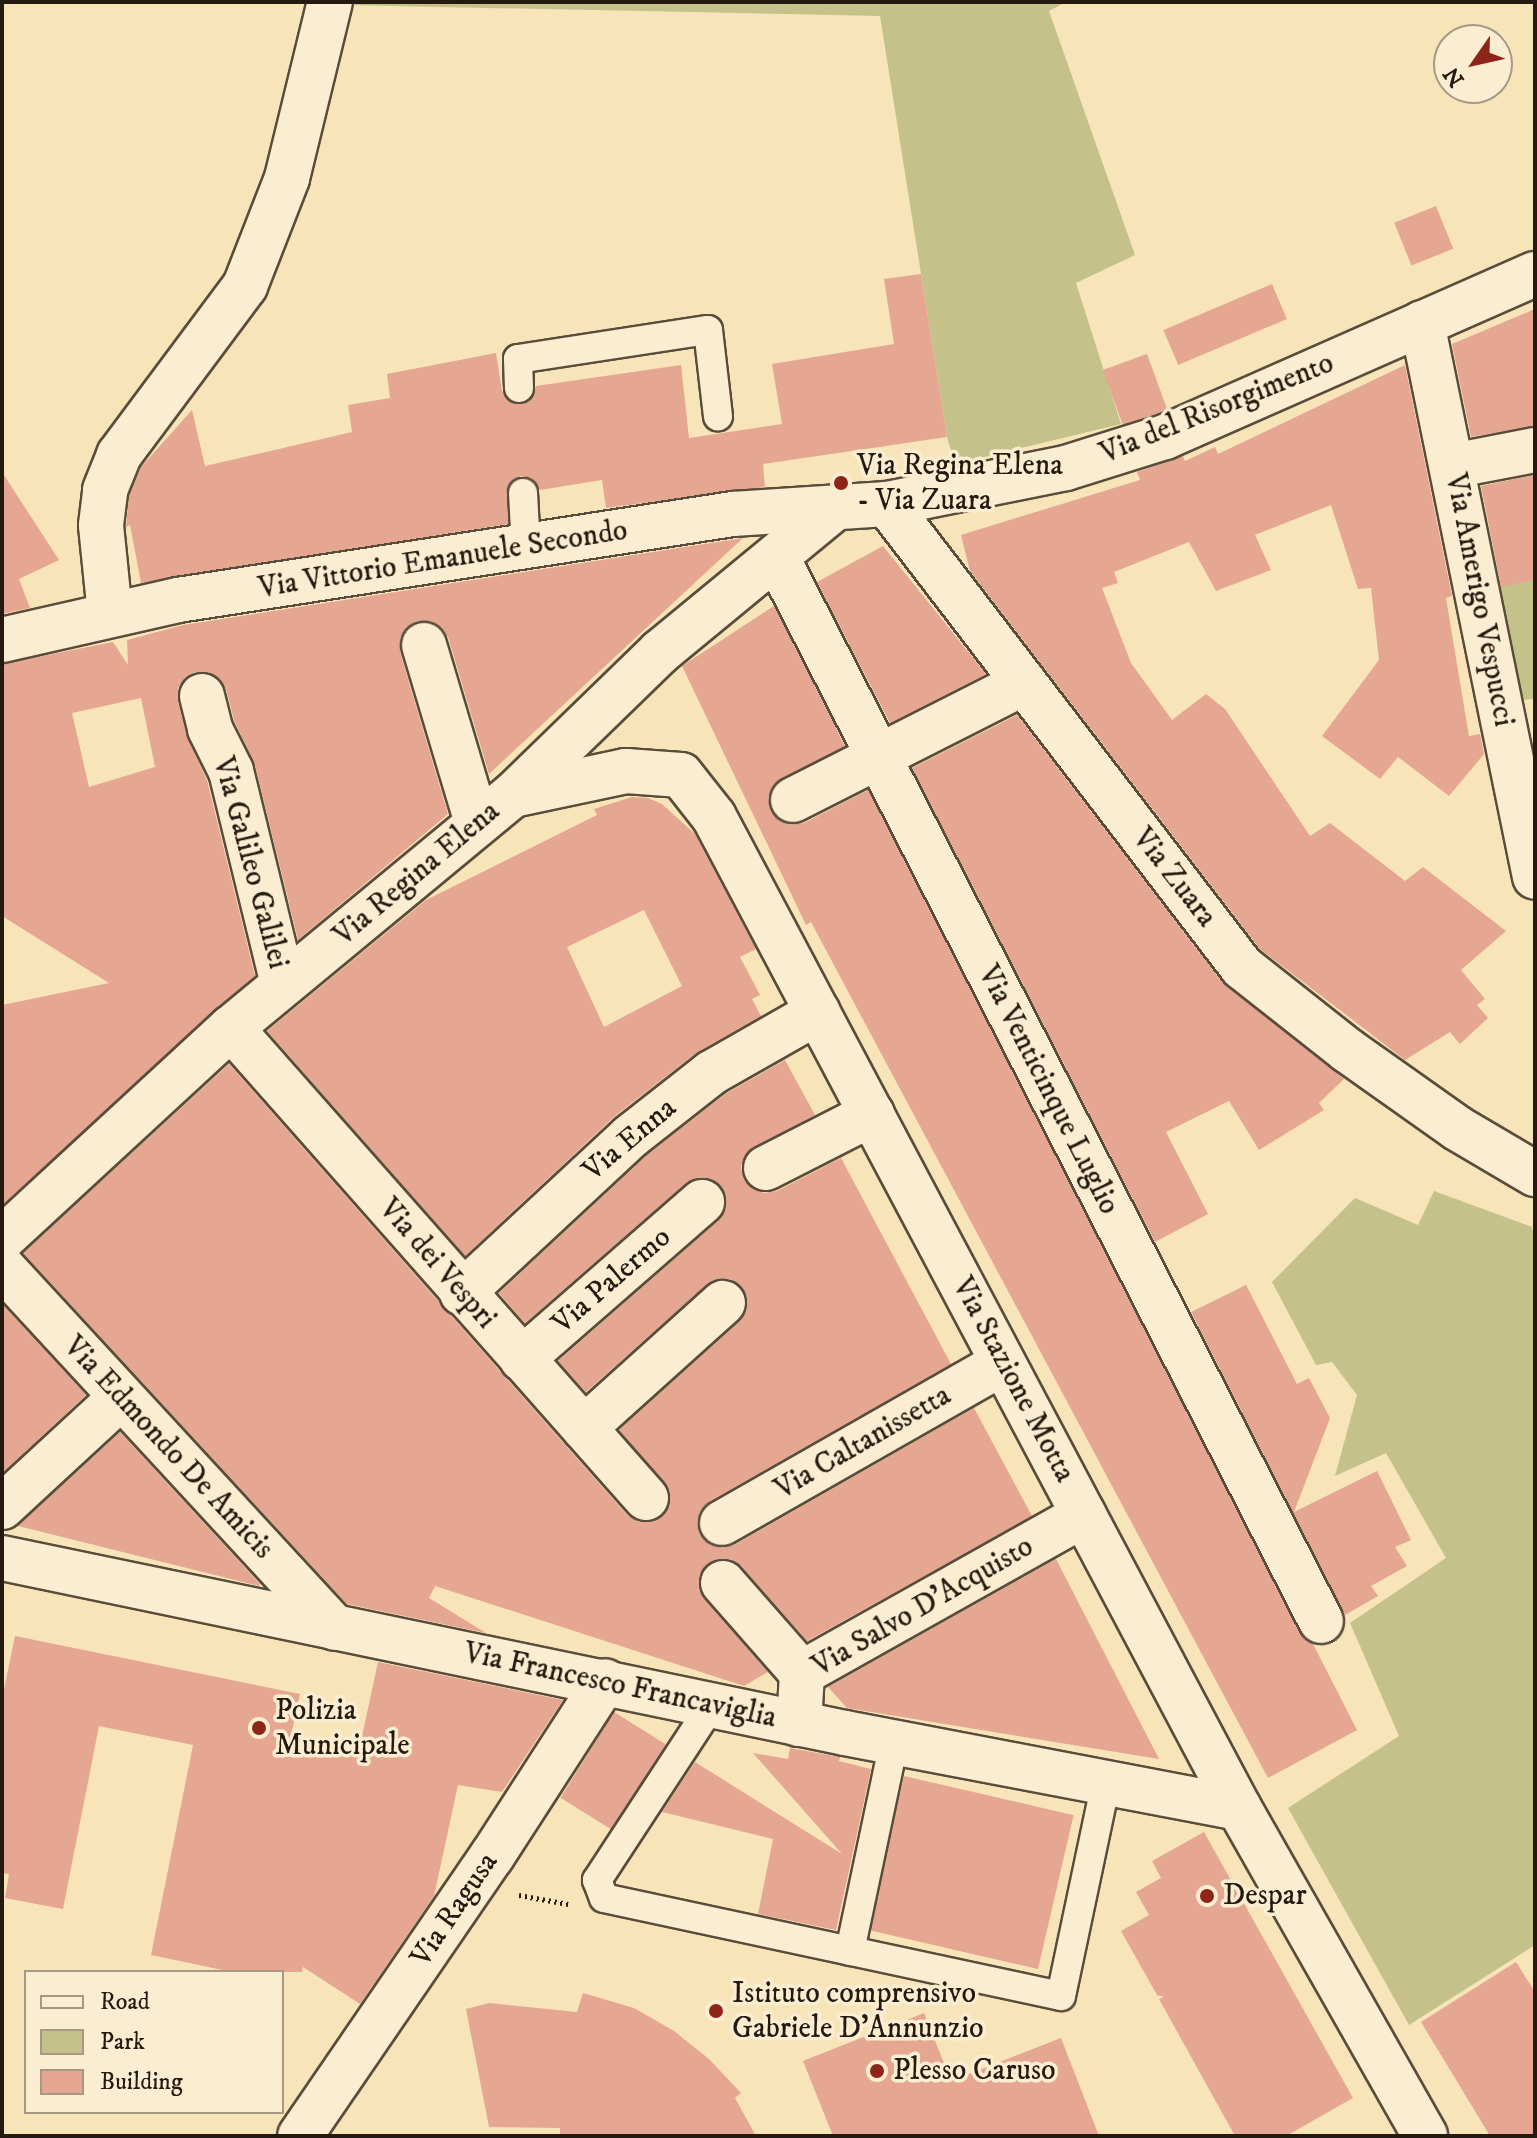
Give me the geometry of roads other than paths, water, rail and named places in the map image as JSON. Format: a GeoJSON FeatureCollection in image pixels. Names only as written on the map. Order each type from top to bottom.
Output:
{"type":"FeatureCollection","features":[{"type":"Feature","properties":{"kind":"street"},"geometry":{"type":"LineString","coordinates":[[110,614],[101,525],[105,490],[119,455],[245,286],[287,178],[330,2]]}},
{"type":"Feature","properties":{"kind":"street","name":"Via del Risorgimento"},"geometry":{"type":"LineString","coordinates":[[887,504],[1066,468],[1165,437],[1535,274]]}},
{"type":"Feature","properties":{"kind":"street","name":"Via Amerigo Vespucci"},"geometry":{"type":"LineString","coordinates":[[1422,323],[1535,877]]}},
{"type":"Feature","properties":{"kind":"street"},"geometry":{"type":"LineString","coordinates":[[1452,466],[1535,450]]}},
{"type":"Feature","properties":{"kind":"street","name":"Via Vittorio Emanuele Secondo"},"geometry":{"type":"LineString","coordinates":[[2,640],[178,600],[733,514],[832,510],[887,504]]}},
{"type":"Feature","properties":{"kind":"street","name":"Via Zuara"},"geometry":{"type":"LineString","coordinates":[[887,504],[1242,967],[1396,1085],[1457,1128],[1535,1174]]}},
{"type":"Feature","properties":{"kind":"street","name":"Via Regina Elena"},"geometry":{"type":"LineString","coordinates":[[2,1239],[231,1028],[513,795],[660,652],[832,510]]}},
{"type":"Feature","properties":{"kind":"street","name":"Via Venticinque Luglio"},"geometry":{"type":"LineString","coordinates":[[777,558],[1321,1621]]}},
{"type":"Feature","properties":{"kind":"street"},"geometry":{"type":"LineString","coordinates":[[424,645],[477,823]]}},
{"type":"Feature","properties":{"kind":"street"},"geometry":{"type":"LineString","coordinates":[[793,800],[1024,683]]}},
{"type":"Feature","properties":{"kind":"street","name":"Via Galileo Galilei"},"geometry":{"type":"LineString","coordinates":[[202,696],[210,729],[231,771],[283,984]]}},
{"type":"Feature","properties":{"kind":"street","name":"Via Stazione Motta"},"geometry":{"type":"LineString","coordinates":[[513,795],[626,771],[681,775],[714,817],[1239,1808],[1425,2136]]}},
{"type":"Feature","properties":{"kind":"street","name":"Via Enna"},"geometry":{"type":"LineString","coordinates":[[462,1293],[631,1136],[711,1073],[818,1012]]}},
{"type":"Feature","properties":{"kind":"street","name":"Via dei Vespri"},"geometry":{"type":"LineString","coordinates":[[231,1028],[646,1498]]}},
{"type":"Feature","properties":{"kind":"street"},"geometry":{"type":"LineString","coordinates":[[766,1168],[872,1114]]}},
{"type":"Feature","properties":{"kind":"street","name":"Via Palermo"},"geometry":{"type":"LineString","coordinates":[[522,1359],[702,1202]]}},
{"type":"Feature","properties":{"kind":"street","name":"Via Edmondo De Amicis"},"geometry":{"type":"LineString","coordinates":[[2,1267],[335,1628]]}},
{"type":"Feature","properties":{"kind":"street"},"geometry":{"type":"LineString","coordinates":[[584,1428],[723,1303]]}},
{"type":"Feature","properties":{"kind":"street","name":"Via Caltanissetta"},"geometry":{"type":"LineString","coordinates":[[722,1523],[1003,1363]]}},
{"type":"Feature","properties":{"kind":"street"},"geometry":{"type":"LineString","coordinates":[[2,1507],[121,1397]]}},
{"type":"Feature","properties":{"kind":"street","name":"Via Salvo D'Acquisto"},"geometry":{"type":"LineString","coordinates":[[799,1724],[802,1673],[1084,1515]]}},
{"type":"Feature","properties":{"kind":"street","name":"Via Francesco Francaviglia"},"geometry":{"type":"LineString","coordinates":[[2,1558],[713,1703],[799,1724],[1239,1808]]}},
{"type":"Feature","properties":{"kind":"street"},"geometry":{"type":"LineString","coordinates":[[723,1583],[802,1673]]}},
{"type":"Feature","properties":{"kind":"street","name":"Via Ragusa"},"geometry":{"type":"LineString","coordinates":[[300,2136],[471,1886],[605,1681]]}},
{"type":"Feature","properties":{"kind":"lane"},"geometry":{"type":"LineString","coordinates":[[519,388],[518,359],[708,330],[718,416]]}},
{"type":"Feature","properties":{"kind":"lane"},"geometry":{"type":"LineString","coordinates":[[523,493],[526,548]]}},
{"type":"Feature","properties":{"kind":"lane"},"geometry":{"type":"LineString","coordinates":[[713,1703],[597,1880],[604,1898],[1061,1996],[1106,1783]]}},
{"type":"Feature","properties":{"kind":"lane"},"geometry":{"type":"LineString","coordinates":[[850,1951],[894,1742]]}},
{"type":"Feature","properties":{"kind":"place","name":"Via Regina Elena - Via Zuara"},"geometry":{"type":"Point","coordinates":[841,483]}},
{"type":"Feature","properties":{"kind":"place","name":"Polizia Municipale"},"geometry":{"type":"Point","coordinates":[259,1728]}},
{"type":"Feature","properties":{"kind":"place","name":"Despar"},"geometry":{"type":"Point","coordinates":[1207,1896]}},
{"type":"Feature","properties":{"kind":"place","name":"Istituto comprensivo Gabriele D'Annunzio"},"geometry":{"type":"Point","coordinates":[716,2011]}},
{"type":"Feature","properties":{"kind":"place","name":"Plesso Caruso"},"geometry":{"type":"Point","coordinates":[877,2071]}}]}
